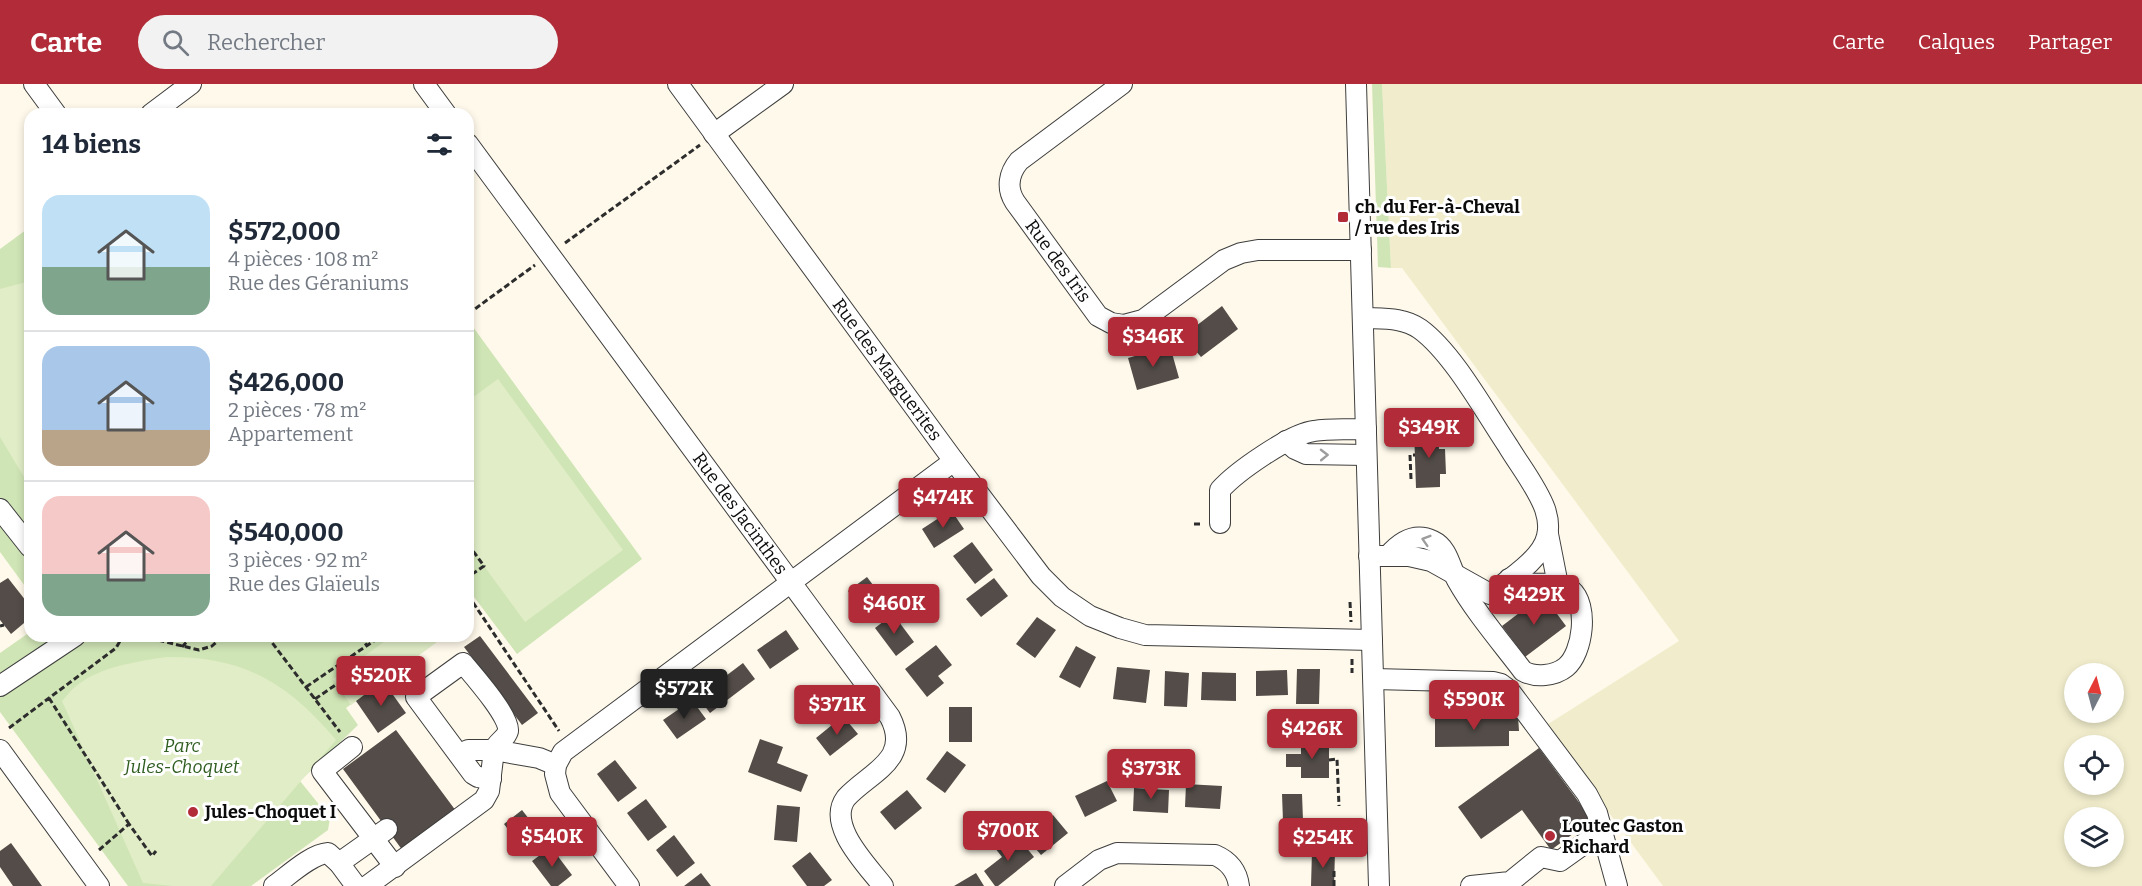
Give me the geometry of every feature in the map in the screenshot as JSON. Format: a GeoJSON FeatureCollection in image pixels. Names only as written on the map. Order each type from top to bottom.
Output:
{"type":"FeatureCollection","features":[{"type":"Feature","properties":{"kind":"street"},"geometry":{"type":"LineString","coordinates":[[34,84],[52,108]]}},
{"type":"Feature","properties":{"kind":"street"},"geometry":{"type":"LineString","coordinates":[[159,108],[191,84]]}},
{"type":"Feature","properties":{"kind":"street"},"geometry":{"type":"LineString","coordinates":[[424,84],[442,108]]}},
{"type":"Feature","properties":{"kind":"street","name":"Rue des Marguerites"},"geometry":{"type":"LineString","coordinates":[[678,84],[709,138],[1048,584],[1080,610],[1104,623],[1133,633],[1160,636],[1372,640]]}},
{"type":"Feature","properties":{"kind":"street"},"geometry":{"type":"LineString","coordinates":[[709,138],[783,84]]}},
{"type":"Feature","properties":{"kind":"street","name":"Rue des Iris"},"geometry":{"type":"LineString","coordinates":[[1122,84],[1020,161],[1014,168],[1010,181],[1011,196],[1014,202],[1098,316],[1124,325],[1143,320],[1224,260],[1241,253],[1258,250],[1361,250]]}},
{"type":"Feature","properties":{"kind":"street"},"geometry":{"type":"LineString","coordinates":[[1356,84],[1366,455],[1379,556],[1372,640],[1379,886]]}},
{"type":"Feature","properties":{"kind":"street","name":"Rue des Jacinthes"},"geometry":{"type":"LineString","coordinates":[[474,152],[791,581],[895,726],[897,740],[892,756],[852,792],[843,803],[840,813],[841,825],[846,835],[883,886]]}},
{"type":"Feature","properties":{"kind":"street"},"geometry":{"type":"LineString","coordinates":[[1363,318],[1404,321],[1418,328],[1435,343],[1463,378],[1543,503],[1558,585]]}},
{"type":"Feature","properties":{"kind":"street"},"geometry":{"type":"LineString","coordinates":[[1220,523],[1222,488],[1268,452],[1286,441],[1315,430],[1366,429]]}},
{"type":"Feature","properties":{"kind":"street"},"geometry":{"type":"LineString","coordinates":[[1286,441],[1295,449],[1306,454],[1366,455]]}},
{"type":"Feature","properties":{"kind":"street"},"geometry":{"type":"LineString","coordinates":[[629,886],[560,793],[556,780],[557,762],[570,745],[954,461]]}},
{"type":"Feature","properties":{"kind":"street"},"geometry":{"type":"LineString","coordinates":[[0,509],[24,539]]}},
{"type":"Feature","properties":{"kind":"street"},"geometry":{"type":"LineString","coordinates":[[1453,572],[1490,594],[1537,556],[1548,534]]}},
{"type":"Feature","properties":{"kind":"street"},"geometry":{"type":"LineString","coordinates":[[1379,556],[1408,539],[1416,537],[1433,541],[1447,556],[1453,572],[1479,613],[1523,671],[1539,676],[1568,666],[1579,643],[1582,608],[1575,594],[1569,588],[1558,585],[1523,584],[1509,579]]}},
{"type":"Feature","properties":{"kind":"street"},"geometry":{"type":"LineString","coordinates":[[0,686],[66,642]]}},
{"type":"Feature","properties":{"kind":"street"},"geometry":{"type":"LineString","coordinates":[[367,886],[479,805],[489,791],[491,779],[494,750],[496,744],[508,733],[508,722],[464,663],[416,697],[473,774],[491,779]]}},
{"type":"Feature","properties":{"kind":"street"},"geometry":{"type":"LineString","coordinates":[[1374,680],[1481,681],[1501,684],[1521,704],[1587,794],[1597,813],[1617,886]]}},
{"type":"Feature","properties":{"kind":"street"},"geometry":{"type":"LineString","coordinates":[[347,741],[322,771],[380,833],[395,867]]}},
{"type":"Feature","properties":{"kind":"street"},"geometry":{"type":"LineString","coordinates":[[0,750],[99,886]]}},
{"type":"Feature","properties":{"kind":"street"},"geometry":{"type":"LineString","coordinates":[[460,755],[468,750],[494,750],[557,762]]}},
{"type":"Feature","properties":{"kind":"street"},"geometry":{"type":"LineString","coordinates":[[1471,886],[1523,881],[1541,857],[1560,861],[1602,831]]}},
{"type":"Feature","properties":{"kind":"street"},"geometry":{"type":"LineString","coordinates":[[333,858],[380,833]]}},
{"type":"Feature","properties":{"kind":"street"},"geometry":{"type":"LineString","coordinates":[[1065,886],[1111,854],[1136,853],[1215,855],[1234,869],[1239,886]]}},
{"type":"Feature","properties":{"kind":"street"},"geometry":{"type":"LineString","coordinates":[[274,886],[320,854],[333,858],[356,886]]}},
{"type":"Feature","properties":{"kind":"path"},"geometry":{"type":"LineString","coordinates":[[560,247],[709,138]]}},
{"type":"Feature","properties":{"kind":"path"},"geometry":{"type":"LineString","coordinates":[[474,310],[539,262]]}},
{"type":"Feature","properties":{"kind":"path"},"geometry":{"type":"LineString","coordinates":[[1411,479],[1410,455],[1415,455]]}},
{"type":"Feature","properties":{"kind":"path"},"geometry":{"type":"LineString","coordinates":[[474,552],[484,566],[474,573]]}},
{"type":"Feature","properties":{"kind":"path"},"geometry":{"type":"LineString","coordinates":[[474,604],[562,734]]}},
{"type":"Feature","properties":{"kind":"path"},"geometry":{"type":"LineString","coordinates":[[9,728],[116,648],[120,642]]}},
{"type":"Feature","properties":{"kind":"path"},"geometry":{"type":"LineString","coordinates":[[163,642],[199,650],[207,649],[216,642]]}},
{"type":"Feature","properties":{"kind":"path"},"geometry":{"type":"LineString","coordinates":[[182,647],[184,642]]}},
{"type":"Feature","properties":{"kind":"path"},"geometry":{"type":"LineString","coordinates":[[272,642],[347,741]]}},
{"type":"Feature","properties":{"kind":"path"},"geometry":{"type":"LineString","coordinates":[[364,642],[367,646]]}},
{"type":"Feature","properties":{"kind":"path"},"geometry":{"type":"LineString","coordinates":[[306,687],[373,642]]}},
{"type":"Feature","properties":{"kind":"path"},"geometry":{"type":"LineString","coordinates":[[315,699],[337,684]]}},
{"type":"Feature","properties":{"kind":"path"},"geometry":{"type":"LineString","coordinates":[[49,698],[129,824],[152,855],[156,851]]}},
{"type":"Feature","properties":{"kind":"path"},"geometry":{"type":"LineString","coordinates":[[1329,760],[1337,759],[1339,806]]}},
{"type":"Feature","properties":{"kind":"path"},"geometry":{"type":"LineString","coordinates":[[99,850],[129,824]]}},
{"type":"Feature","properties":{"kind":"path"},"geometry":{"type":"LineString","coordinates":[[1334,868],[1334,886]]}},
{"type":"Feature","properties":{"kind":"shaded area"},"geometry":{"type":"Polygon","coordinates":[[[1382,84],[2142,84],[2142,886],[1663,886],[1545,726],[1679,641],[1402,268],[1391,268],[1382,84]]]}},
{"type":"Feature","properties":{"kind":"green space"},"geometry":{"type":"Polygon","coordinates":[[[1372,84],[1382,84],[1391,268],[1378,267],[1372,84]]]}},
{"type":"Feature","properties":{"kind":"green space"},"geometry":{"type":"Polygon","coordinates":[[[24,231],[24,585],[0,552],[0,249],[24,231]]]}},
{"type":"Feature","properties":{"kind":"green space"},"geometry":{"type":"Polygon","coordinates":[[[24,283],[24,477],[0,437],[0,289],[24,283]]]}},
{"type":"Feature","properties":{"kind":"green space"},"geometry":{"type":"Polygon","coordinates":[[[474,328],[642,559],[517,654],[474,597],[474,328]]]}},
{"type":"Feature","properties":{"kind":"green space"},"geometry":{"type":"Polygon","coordinates":[[[498,379],[623,550],[525,622],[474,552],[474,397],[498,379]]]}},
{"type":"Feature","properties":{"kind":"green space","name":"Parc Jules-Choquet"},"geometry":{"type":"Polygon","coordinates":[[[24,636],[24,642],[437,642],[346,708],[358,725],[300,781],[330,818],[328,830],[251,886],[128,886],[0,712],[0,653],[24,636]]]}},
{"type":"Feature","properties":{"kind":"green space"},"geometry":{"type":"Polygon","coordinates":[[[384,642],[437,642],[351,705],[333,679],[384,642]]]}},
{"type":"Feature","properties":{"kind":"green space","name":"Jules-Choquet I"},"geometry":{"type":"Polygon","coordinates":[[[166,657],[218,661],[262,676],[300,702],[336,740],[211,886],[143,883],[62,701],[75,687],[96,674],[119,666],[166,657]]]}},
{"type":"Feature","properties":{"kind":"building"},"geometry":{"type":"Polygon","coordinates":[[[1222,306],[1238,329],[1201,357],[1183,336],[1222,306]]]}},
{"type":"Feature","properties":{"kind":"building"},"geometry":{"type":"Polygon","coordinates":[[[1170,346],[1179,378],[1137,390],[1128,358],[1170,346]]]}},
{"type":"Feature","properties":{"kind":"building"},"geometry":{"type":"Polygon","coordinates":[[[1438,429],[1439,449],[1445,449],[1446,474],[1440,474],[1440,487],[1416,488],[1414,430],[1438,429]]]}},
{"type":"Feature","properties":{"kind":"building"},"geometry":{"type":"Polygon","coordinates":[[[951,510],[964,529],[934,548],[922,529],[951,510]]]}},
{"type":"Feature","properties":{"kind":"building"},"geometry":{"type":"Polygon","coordinates":[[[972,542],[993,570],[975,584],[953,556],[972,542]]]}},
{"type":"Feature","properties":{"kind":"building"},"geometry":{"type":"Polygon","coordinates":[[[867,577],[888,605],[870,619],[848,591],[867,577]]]}},
{"type":"Feature","properties":{"kind":"building"},"geometry":{"type":"Polygon","coordinates":[[[8,578],[24,598],[24,623],[11,634],[0,620],[0,583],[8,578]]]}},
{"type":"Feature","properties":{"kind":"building"},"geometry":{"type":"Polygon","coordinates":[[[994,578],[1008,596],[981,617],[966,599],[994,578]]]}},
{"type":"Feature","properties":{"kind":"building"},"geometry":{"type":"Polygon","coordinates":[[[1543,595],[1566,626],[1525,657],[1502,626],[1543,595]]]}},
{"type":"Feature","properties":{"kind":"building"},"geometry":{"type":"Polygon","coordinates":[[[893,614],[914,642],[896,656],[875,628],[893,614]]]}},
{"type":"Feature","properties":{"kind":"building"},"geometry":{"type":"Polygon","coordinates":[[[1037,617],[1056,630],[1035,658],[1016,644],[1037,617]]]}},
{"type":"Feature","properties":{"kind":"building"},"geometry":{"type":"Polygon","coordinates":[[[786,630],[799,649],[770,669],[757,650],[786,630]]]}},
{"type":"Feature","properties":{"kind":"building"},"geometry":{"type":"Polygon","coordinates":[[[480,636],[538,713],[522,725],[464,647],[480,636]]]}},
{"type":"Feature","properties":{"kind":"building"},"geometry":{"type":"Polygon","coordinates":[[[936,645],[952,665],[938,676],[944,683],[927,697],[905,669],[936,645]]]}},
{"type":"Feature","properties":{"kind":"building"},"geometry":{"type":"Polygon","coordinates":[[[1076,646],[1096,657],[1080,688],[1059,677],[1076,646]]]}},
{"type":"Feature","properties":{"kind":"building"},"geometry":{"type":"Polygon","coordinates":[[[743,663],[755,679],[710,713],[698,697],[743,663]]]}},
{"type":"Feature","properties":{"kind":"building"},"geometry":{"type":"Polygon","coordinates":[[[1117,667],[1150,670],[1146,703],[1113,699],[1117,667]]]}},
{"type":"Feature","properties":{"kind":"building"},"geometry":{"type":"Polygon","coordinates":[[[1297,669],[1320,669],[1319,704],[1296,704],[1297,669]]]}},
{"type":"Feature","properties":{"kind":"building"},"geometry":{"type":"Polygon","coordinates":[[[1287,670],[1288,695],[1256,696],[1256,671],[1287,670]]]}},
{"type":"Feature","properties":{"kind":"building"},"geometry":{"type":"Polygon","coordinates":[[[1165,671],[1189,673],[1187,707],[1164,706],[1165,671]]]}},
{"type":"Feature","properties":{"kind":"building"},"geometry":{"type":"Polygon","coordinates":[[[1202,672],[1236,673],[1236,701],[1201,700],[1202,672]]]}},
{"type":"Feature","properties":{"kind":"building"},"geometry":{"type":"Polygon","coordinates":[[[383,681],[406,713],[378,733],[356,701],[383,681]]]}},
{"type":"Feature","properties":{"kind":"building"},"geometry":{"type":"Polygon","coordinates":[[[692,700],[706,719],[677,739],[663,720],[692,700]]]}},
{"type":"Feature","properties":{"kind":"building"},"geometry":{"type":"Polygon","coordinates":[[[949,707],[972,707],[972,742],[949,742],[949,707]]]}},
{"type":"Feature","properties":{"kind":"building"},"geometry":{"type":"Polygon","coordinates":[[[843,716],[858,734],[830,756],[816,738],[843,716]]]}},
{"type":"Feature","properties":{"kind":"building"},"geometry":{"type":"Polygon","coordinates":[[[1518,716],[1519,731],[1509,731],[1509,746],[1435,747],[1435,717],[1518,716]]]}},
{"type":"Feature","properties":{"kind":"building"},"geometry":{"type":"Polygon","coordinates":[[[396,730],[456,811],[403,851],[343,769],[396,730]]]}},
{"type":"Feature","properties":{"kind":"building"},"geometry":{"type":"Polygon","coordinates":[[[760,739],[783,747],[777,763],[808,775],[801,792],[748,772],[760,739]]]}},
{"type":"Feature","properties":{"kind":"building"},"geometry":{"type":"Polygon","coordinates":[[[1301,742],[1329,742],[1329,778],[1301,778],[1301,767],[1286,767],[1286,754],[1301,754],[1301,742]]]}},
{"type":"Feature","properties":{"kind":"building"},"geometry":{"type":"Polygon","coordinates":[[[1539,748],[1592,820],[1551,850],[1522,810],[1481,839],[1458,807],[1539,748]]]}},
{"type":"Feature","properties":{"kind":"building"},"geometry":{"type":"Polygon","coordinates":[[[947,751],[966,765],[945,793],[926,779],[947,751]]]}},
{"type":"Feature","properties":{"kind":"building"},"geometry":{"type":"Polygon","coordinates":[[[615,760],[637,788],[618,802],[597,774],[615,760]]]}},
{"type":"Feature","properties":{"kind":"building"},"geometry":{"type":"Polygon","coordinates":[[[1107,781],[1117,801],[1085,817],[1075,796],[1107,781]]]}},
{"type":"Feature","properties":{"kind":"building"},"geometry":{"type":"Polygon","coordinates":[[[1186,784],[1222,786],[1220,809],[1185,807],[1186,784]]]}},
{"type":"Feature","properties":{"kind":"building"},"geometry":{"type":"Polygon","coordinates":[[[1134,788],[1169,790],[1168,813],[1133,811],[1134,788]]]}},
{"type":"Feature","properties":{"kind":"building"},"geometry":{"type":"Polygon","coordinates":[[[907,790],[922,808],[895,830],[880,812],[907,790]]]}},
{"type":"Feature","properties":{"kind":"building"},"geometry":{"type":"Polygon","coordinates":[[[1282,794],[1302,794],[1303,820],[1283,821],[1282,794]]]}},
{"type":"Feature","properties":{"kind":"building"},"geometry":{"type":"Polygon","coordinates":[[[646,799],[667,827],[648,841],[627,813],[646,799]]]}},
{"type":"Feature","properties":{"kind":"building"},"geometry":{"type":"Polygon","coordinates":[[[777,805],[800,807],[797,842],[774,840],[777,805]]]}},
{"type":"Feature","properties":{"kind":"building"},"geometry":{"type":"Polygon","coordinates":[[[522,810],[544,838],[525,852],[504,824],[522,810]]]}},
{"type":"Feature","properties":{"kind":"building"},"geometry":{"type":"Polygon","coordinates":[[[1053,815],[1068,833],[1041,855],[1026,837],[1053,815]]]}},
{"type":"Feature","properties":{"kind":"building"},"geometry":{"type":"Polygon","coordinates":[[[674,835],[695,863],[677,877],[656,850],[674,835]]]}},
{"type":"Feature","properties":{"kind":"building"},"geometry":{"type":"Polygon","coordinates":[[[1006,839],[1013,847],[1021,841],[1034,857],[995,886],[984,871],[1002,857],[995,848],[1006,839]]]}},
{"type":"Feature","properties":{"kind":"building"},"geometry":{"type":"Polygon","coordinates":[[[11,843],[42,886],[13,886],[0,867],[0,851],[11,843]]]}},
{"type":"Feature","properties":{"kind":"building"},"geometry":{"type":"Polygon","coordinates":[[[551,847],[572,875],[558,886],[551,886],[532,861],[551,847]]]}},
{"type":"Feature","properties":{"kind":"building"},"geometry":{"type":"Polygon","coordinates":[[[1312,851],[1335,852],[1334,886],[1311,886],[1312,851]]]}},
{"type":"Feature","properties":{"kind":"building"},"geometry":{"type":"Polygon","coordinates":[[[810,852],[832,880],[824,886],[807,886],[792,866],[810,852]]]}},
{"type":"Feature","properties":{"kind":"building"},"geometry":{"type":"Polygon","coordinates":[[[701,873],[711,886],[684,886],[701,873]]]}},
{"type":"Feature","properties":{"kind":"building"},"geometry":{"type":"Polygon","coordinates":[[[976,873],[984,886],[954,886],[976,873]]]}},
{"type":"Feature","properties":{"kind":"place","name":"ch. du Fer-à-Cheval / rue des Iris"},"geometry":{"type":"Point","coordinates":[1343,217]}},
{"type":"Feature","properties":{"kind":"place","name":"Jules-Choquet I"},"geometry":{"type":"Point","coordinates":[193,812]}},
{"type":"Feature","properties":{"kind":"place","name":"Loutec Gaston Richard"},"geometry":{"type":"Point","coordinates":[1550,836]}}]}
